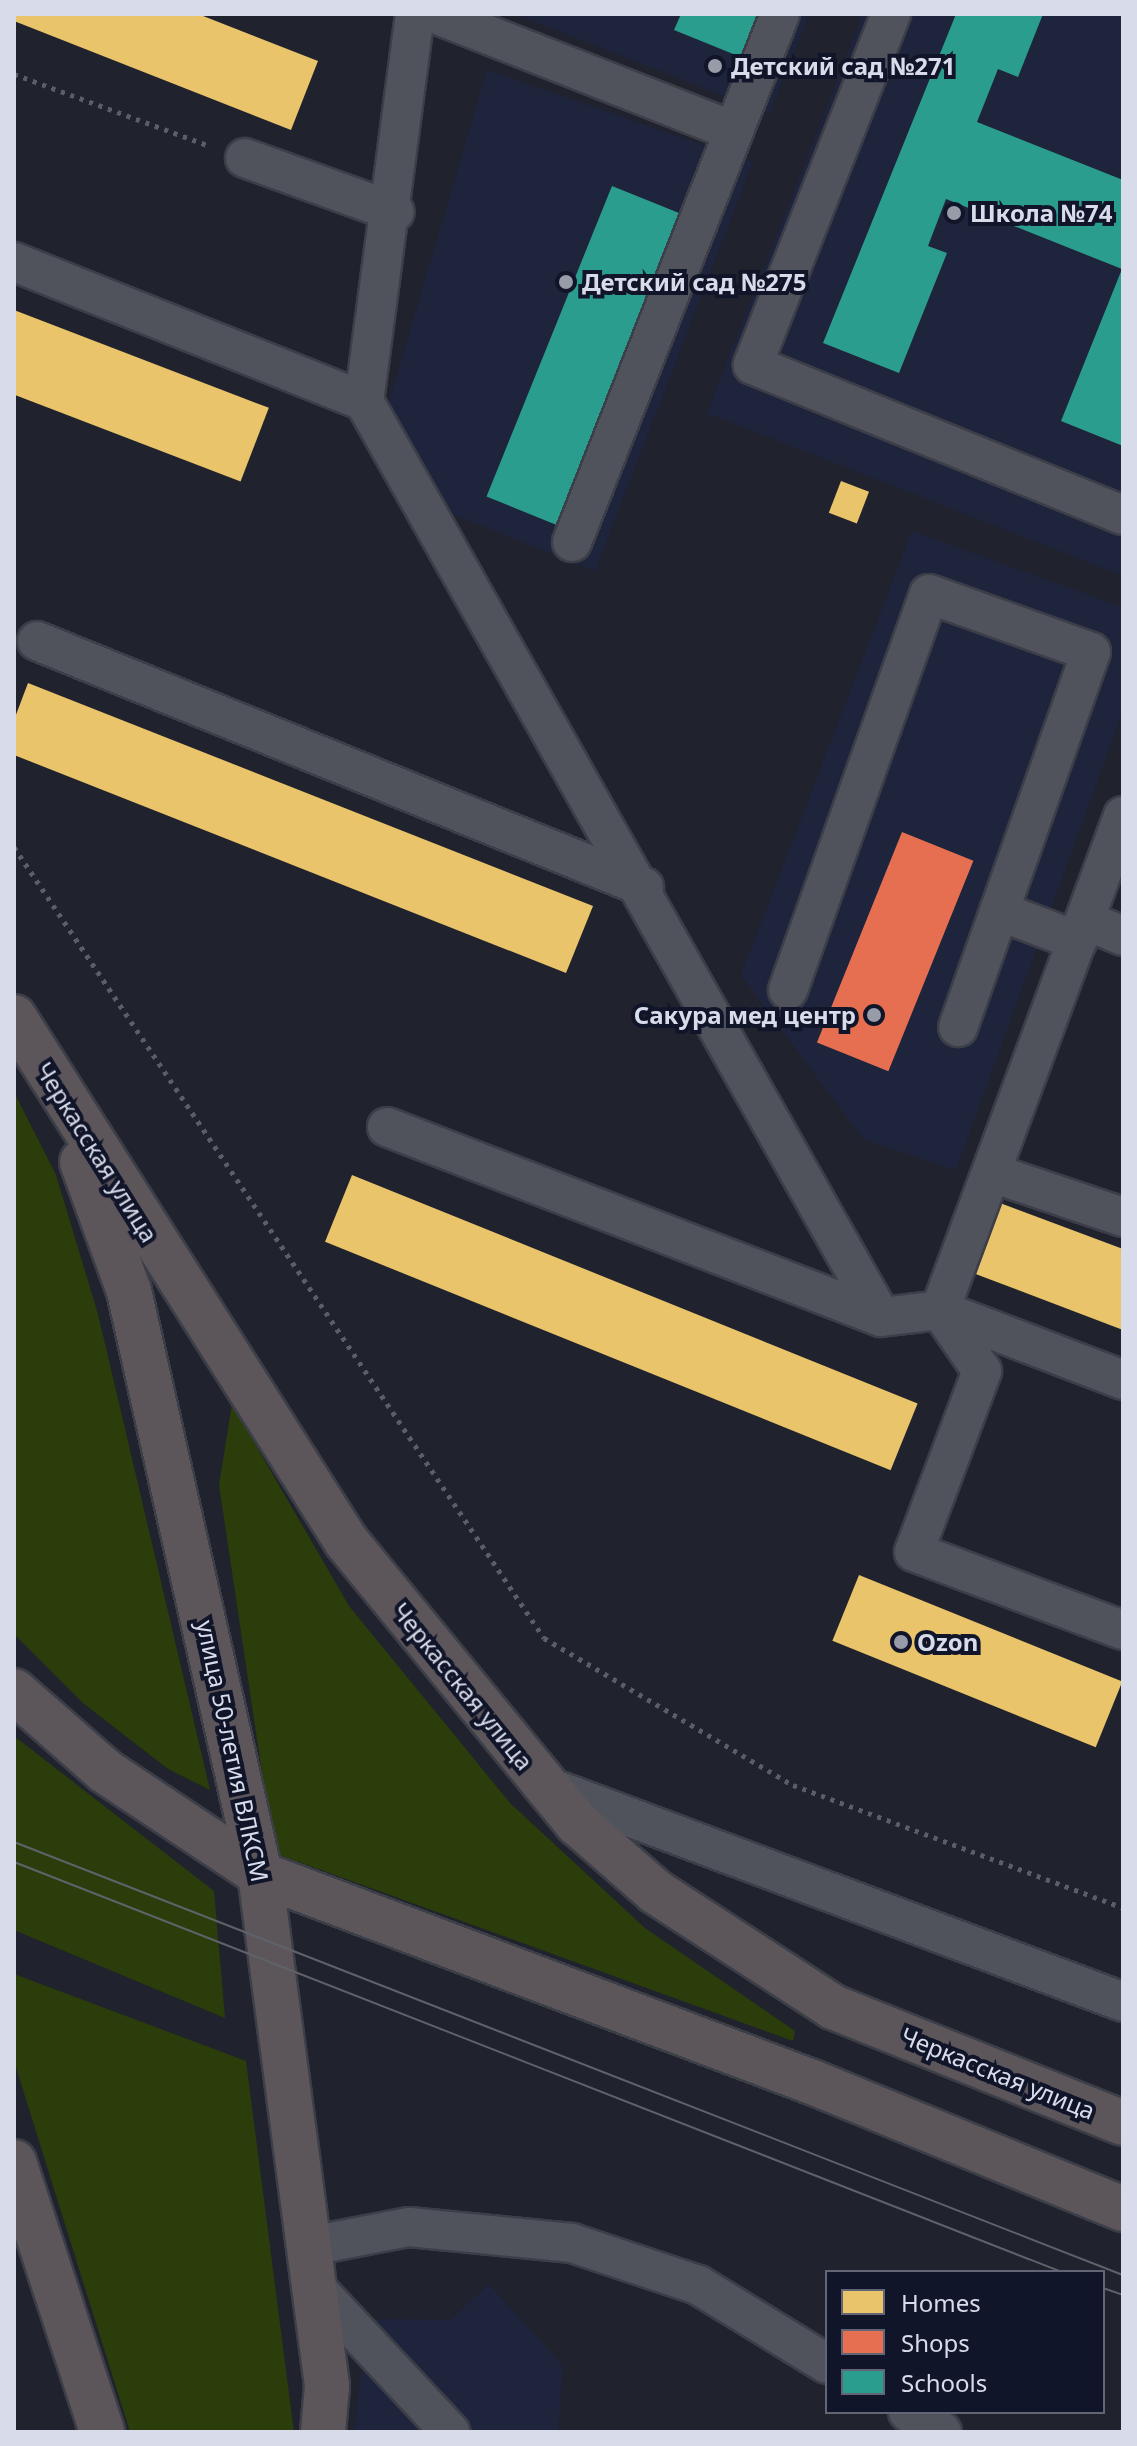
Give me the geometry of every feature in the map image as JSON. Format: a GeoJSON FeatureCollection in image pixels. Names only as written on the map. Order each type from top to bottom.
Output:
{"type":"FeatureCollection","features":[{"type":"Feature","properties":{"kind":"main road","name":"Черкасская улица"},"geometry":{"type":"LineString","coordinates":[[14,1017],[55,1088],[346,1541],[541,1784],[656,1892],[833,2007],[1123,2123]]}},
{"type":"Feature","properties":{"kind":"main road","name":"улица 50-летия ВЛКСМ"},"geometry":{"type":"LineString","coordinates":[[55,1088],[129,1291],[260,1874],[327,2386],[323,2432]]}},
{"type":"Feature","properties":{"kind":"main road"},"geometry":{"type":"LineString","coordinates":[[14,1691],[105,1771],[260,1874],[812,2082],[1123,2209]]}},
{"type":"Feature","properties":{"kind":"main road"},"geometry":{"type":"LineString","coordinates":[[14,2162],[102,2432]]}},
{"type":"Feature","properties":{"kind":"street"},"geometry":{"type":"LineString","coordinates":[[364,401],[395,212],[415,14]]}},
{"type":"Feature","properties":{"kind":"street"},"geometry":{"type":"LineString","coordinates":[[435,14],[733,131]]}},
{"type":"Feature","properties":{"kind":"street"},"geometry":{"type":"LineString","coordinates":[[572,542],[780,14]]}},
{"type":"Feature","properties":{"kind":"street"},"geometry":{"type":"LineString","coordinates":[[891,14],[753,365],[1123,515]]}},
{"type":"Feature","properties":{"kind":"street"},"geometry":{"type":"LineString","coordinates":[[245,158],[395,212]]}},
{"type":"Feature","properties":{"kind":"street"},"geometry":{"type":"LineString","coordinates":[[14,262],[364,401],[644,887],[881,1317]]}},
{"type":"Feature","properties":{"kind":"street"},"geometry":{"type":"LineString","coordinates":[[788,990],[929,594],[1091,652],[958,1027]]}},
{"type":"Feature","properties":{"kind":"street"},"geometry":{"type":"LineString","coordinates":[[37,641],[644,887]]}},
{"type":"Feature","properties":{"kind":"street"},"geometry":{"type":"LineString","coordinates":[[940,1310],[1123,816]]}},
{"type":"Feature","properties":{"kind":"street"},"geometry":{"type":"LineString","coordinates":[[999,911],[1081,931],[1123,936]]}},
{"type":"Feature","properties":{"kind":"street"},"geometry":{"type":"LineString","coordinates":[[387,1127],[881,1317],[940,1310],[1123,1380]]}},
{"type":"Feature","properties":{"kind":"street"},"geometry":{"type":"LineString","coordinates":[[992,1173],[1123,1217]]}},
{"type":"Feature","properties":{"kind":"street"},"geometry":{"type":"LineString","coordinates":[[940,1310],[982,1371],[914,1552],[1123,1630]]}},
{"type":"Feature","properties":{"kind":"street"},"geometry":{"type":"LineString","coordinates":[[541,1784],[1123,2002]]}},
{"type":"Feature","properties":{"kind":"street"},"geometry":{"type":"LineString","coordinates":[[450,2432],[312,2266],[409,2227],[572,2243],[698,2285],[825,2363]]}},
{"type":"Feature","properties":{"kind":"street"},"geometry":{"type":"LineString","coordinates":[[911,2414],[942,2432]]}},
{"type":"Feature","properties":{"kind":"path"},"geometry":{"type":"LineString","coordinates":[[14,74],[245,158]]}},
{"type":"Feature","properties":{"kind":"path"},"geometry":{"type":"LineString","coordinates":[[14,847],[544,1638],[793,1785],[1123,1908]]}},
{"type":"Feature","properties":{"kind":"shaded area","name":"Детский сад №271"},"geometry":{"type":"Polygon","coordinates":[[[515,14],[809,14],[769,114],[515,14]]]}},
{"type":"Feature","properties":{"kind":"shaded area","name":"Школа №74"},"geometry":{"type":"Polygon","coordinates":[[[863,14],[1123,14],[1123,576],[707,413],[863,14]]]}},
{"type":"Feature","properties":{"kind":"shaded area","name":"Детский сад №275"},"geometry":{"type":"Polygon","coordinates":[[[487,70],[753,162],[595,571],[442,510],[389,402],[487,70]]]}},
{"type":"Feature","properties":{"kind":"shaded area"},"geometry":{"type":"Polygon","coordinates":[[[912,531],[1123,607],[1123,711],[956,1170],[863,1139],[741,975],[912,531]]]}},
{"type":"Feature","properties":{"kind":"shaded area"},"geometry":{"type":"Polygon","coordinates":[[[489,2284],[563,2366],[558,2432],[354,2432],[368,2319],[450,2320],[489,2284]]]}},
{"type":"Feature","properties":{"kind":"green space"},"geometry":{"type":"Polygon","coordinates":[[[14,1092],[56,1175],[98,1314],[210,1790],[168,1769],[83,1703],[14,1634],[14,1092]]]}},
{"type":"Feature","properties":{"kind":"green space"},"geometry":{"type":"Polygon","coordinates":[[[232,1404],[349,1606],[510,1803],[645,1928],[795,2031],[793,2041],[274,1853],[219,1485],[232,1404]]]}},
{"type":"Feature","properties":{"kind":"green space"},"geometry":{"type":"Polygon","coordinates":[[[14,1736],[214,1891],[225,2018],[14,1930],[14,1736]]]}},
{"type":"Feature","properties":{"kind":"green space"},"geometry":{"type":"Polygon","coordinates":[[[14,1974],[246,2061],[294,2432],[130,2432],[14,2061],[14,1974]]]}},
{"type":"Feature","properties":{"kind":"building: Homes"},"geometry":{"type":"Polygon","coordinates":[[[14,14],[198,14],[318,61],[291,130],[14,21],[14,14]]]}},
{"type":"Feature","properties":{"kind":"building: Homes"},"geometry":{"type":"Polygon","coordinates":[[[14,310],[269,408],[241,482],[14,395],[14,310]]]}},
{"type":"Feature","properties":{"kind":"building: Homes"},"geometry":{"type":"Polygon","coordinates":[[[841,481],[869,492],[857,523],[829,513],[841,481]]]}},
{"type":"Feature","properties":{"kind":"building: Homes"},"geometry":{"type":"Polygon","coordinates":[[[28,683],[593,906],[566,973],[14,755],[14,720],[28,683]]]}},
{"type":"Feature","properties":{"kind":"building: Homes"},"geometry":{"type":"Polygon","coordinates":[[[352,1175],[918,1404],[891,1470],[325,1242],[352,1175]]]}},
{"type":"Feature","properties":{"kind":"building: Homes"},"geometry":{"type":"Polygon","coordinates":[[[1000,1203],[1123,1249],[1123,1330],[973,1273],[1000,1203]]]}},
{"type":"Feature","properties":{"kind":"building: Homes"},"geometry":{"type":"Polygon","coordinates":[[[859,1575],[1122,1681],[1096,1747],[832,1641],[859,1575]]]}},
{"type":"Feature","properties":{"kind":"building: Shops"},"geometry":{"type":"Polygon","coordinates":[[[902,832],[973,861],[888,1071],[817,1042],[902,832]]]}},
{"type":"Feature","properties":{"kind":"building: Schools"},"geometry":{"type":"Polygon","coordinates":[[[681,14],[761,14],[743,58],[674,30],[681,14]]]}},
{"type":"Feature","properties":{"kind":"building: Schools"},"geometry":{"type":"Polygon","coordinates":[[[956,14],[1043,14],[1018,77],[998,69],[977,122],[1123,180],[1123,446],[1061,421],[1122,269],[946,199],[928,246],[947,253],[899,373],[823,343],[956,14]]]}},
{"type":"Feature","properties":{"kind":"building: Schools"},"geometry":{"type":"Polygon","coordinates":[[[612,186],[682,214],[556,525],[487,497],[612,186]]]}},
{"type":"Feature","properties":{"kind":"tram line"},"geometry":{"type":"LineString","coordinates":[[14,1842],[1123,2275]]}},
{"type":"Feature","properties":{"kind":"tram line"},"geometry":{"type":"LineString","coordinates":[[14,1862],[1057,2270]]}},
{"type":"Feature","properties":{"kind":"tram line"},"geometry":{"type":"LineString","coordinates":[[1105,2289],[1123,2295]]}},
{"type":"Feature","properties":{"kind":"place","name":"Детский сад №271"},"geometry":{"type":"Point","coordinates":[715,66]}},
{"type":"Feature","properties":{"kind":"place","name":"Школа №74"},"geometry":{"type":"Point","coordinates":[954,213]}},
{"type":"Feature","properties":{"kind":"place","name":"Детский сад №275"},"geometry":{"type":"Point","coordinates":[566,282]}},
{"type":"Feature","properties":{"kind":"place","name":"Сакура мед центр"},"geometry":{"type":"Point","coordinates":[874,1015]}},
{"type":"Feature","properties":{"kind":"place","name":"Ozon"},"geometry":{"type":"Point","coordinates":[901,1642]}}]}
